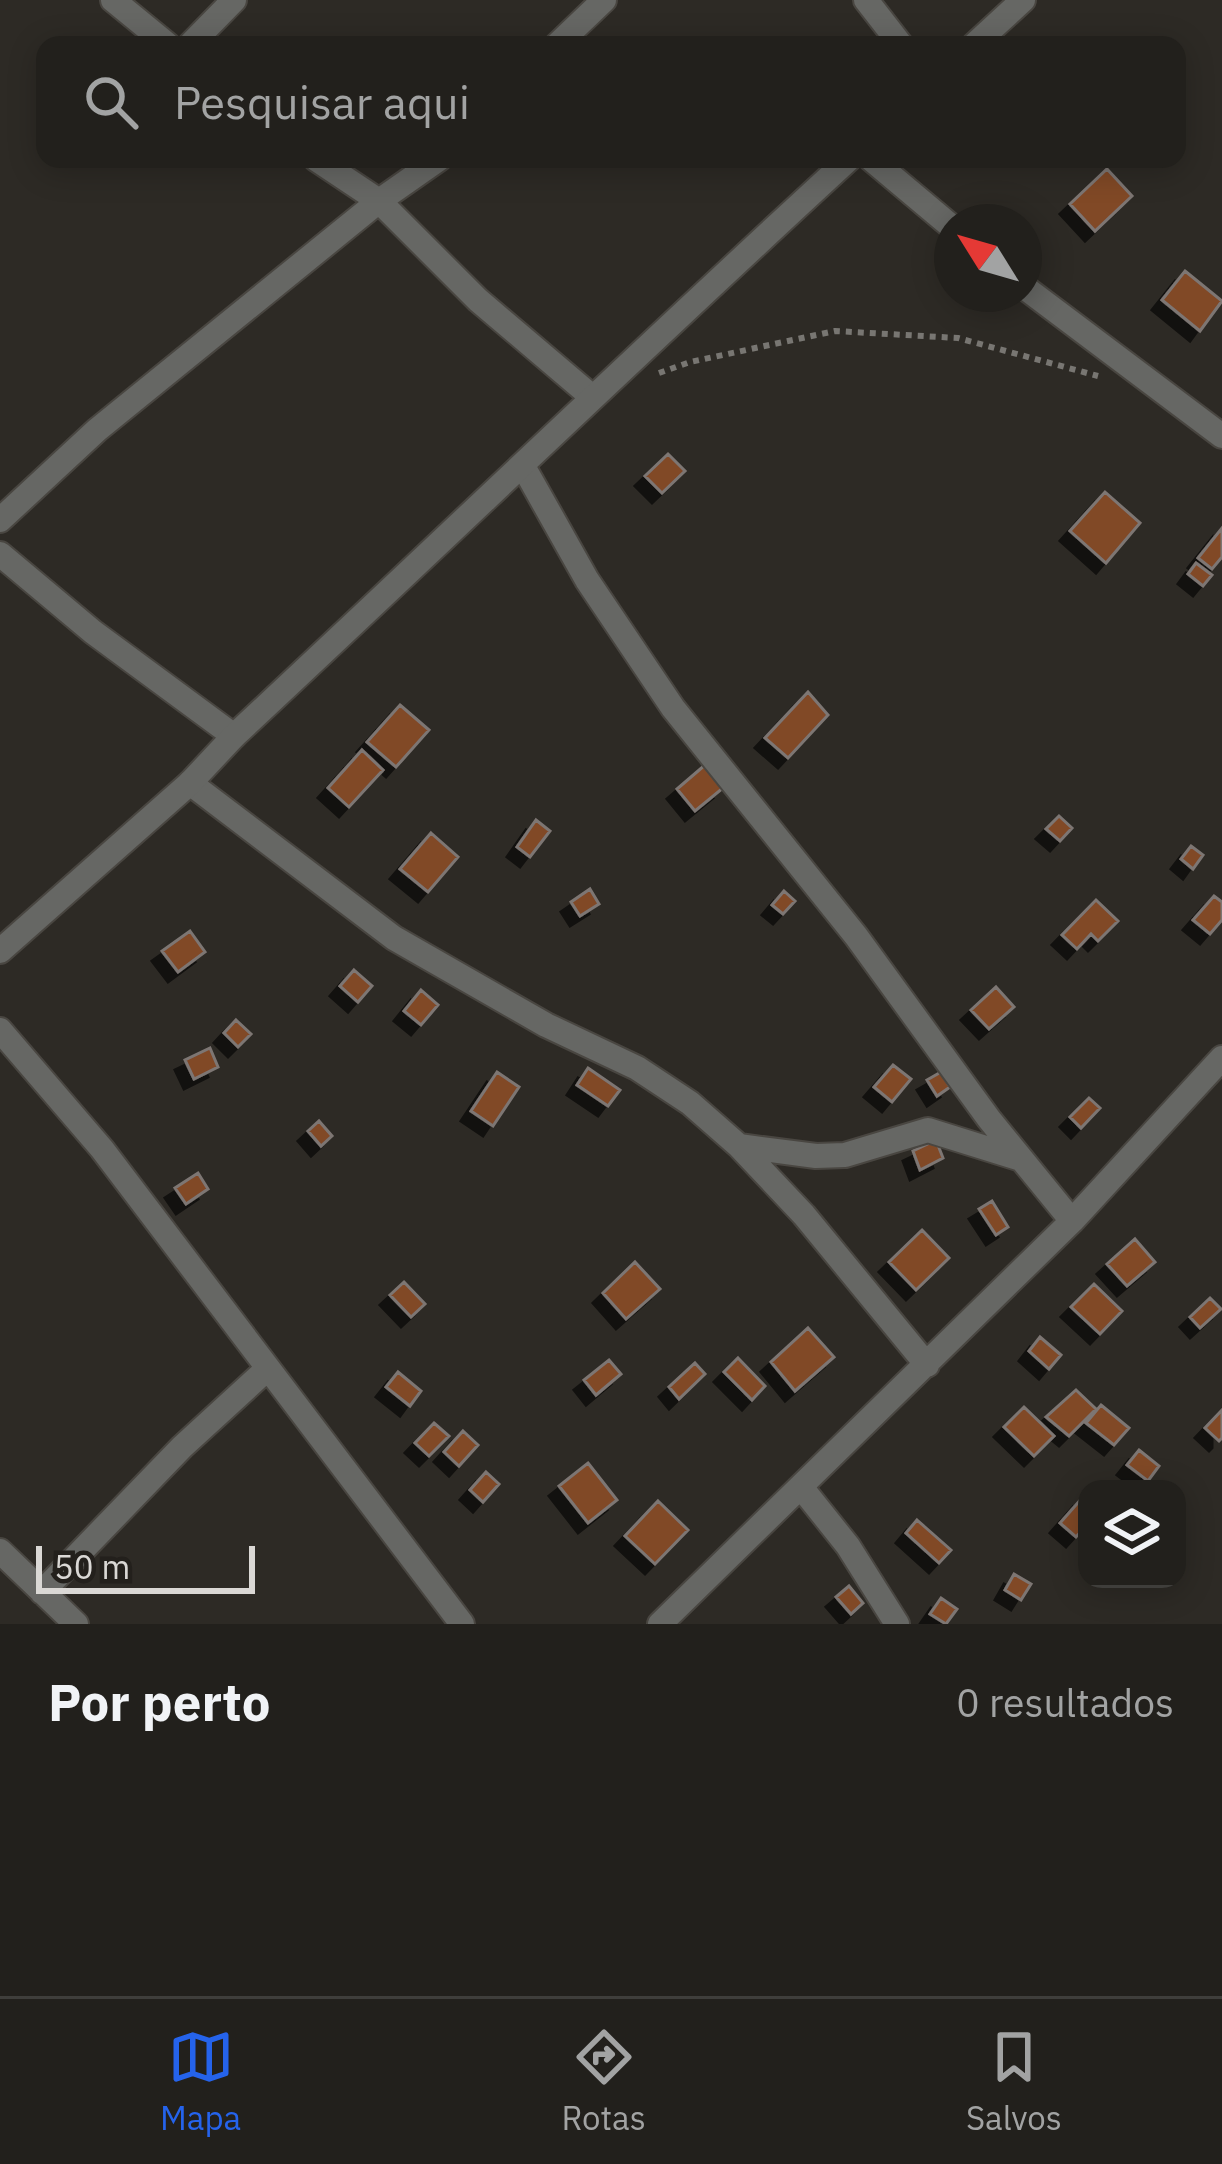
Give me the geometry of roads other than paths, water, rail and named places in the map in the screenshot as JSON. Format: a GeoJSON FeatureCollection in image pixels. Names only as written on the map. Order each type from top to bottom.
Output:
{"type":"FeatureCollection","features":[{"type":"Feature","properties":{"kind":"street"},"geometry":{"type":"LineString","coordinates":[[113,0],[157,36]]}},
{"type":"Feature","properties":{"kind":"street"},"geometry":{"type":"LineString","coordinates":[[199,36],[233,0]]}},
{"type":"Feature","properties":{"kind":"street"},"geometry":{"type":"LineString","coordinates":[[566,36],[604,0]]}},
{"type":"Feature","properties":{"kind":"street"},"geometry":{"type":"LineString","coordinates":[[866,0],[894,36]]}},
{"type":"Feature","properties":{"kind":"street"},"geometry":{"type":"LineString","coordinates":[[984,36],[1023,0]]}},
{"type":"Feature","properties":{"kind":"street"},"geometry":{"type":"LineString","coordinates":[[330,168],[380,200],[478,300],[590,396]]}},
{"type":"Feature","properties":{"kind":"street"},"geometry":{"type":"LineString","coordinates":[[0,520],[97,430],[380,200],[426,168]]}},
{"type":"Feature","properties":{"kind":"street"},"geometry":{"type":"LineString","coordinates":[[0,951],[190,782],[523,466],[590,396],[839,168]]}},
{"type":"Feature","properties":{"kind":"street"},"geometry":{"type":"LineString","coordinates":[[882,168],[934,212]]}},
{"type":"Feature","properties":{"kind":"street"},"geometry":{"type":"LineString","coordinates":[[1042,301],[1222,436]]}},
{"type":"Feature","properties":{"kind":"street"},"geometry":{"type":"LineString","coordinates":[[523,466],[587,580],[673,708],[856,936],[1072,1221]]}},
{"type":"Feature","properties":{"kind":"street"},"geometry":{"type":"LineString","coordinates":[[0,554],[94,632],[234,736]]}},
{"type":"Feature","properties":{"kind":"street"},"geometry":{"type":"LineString","coordinates":[[190,782],[394,938],[546,1025],[637,1068],[690,1103],[739,1146],[804,1215],[927,1364]]}},
{"type":"Feature","properties":{"kind":"street"},"geometry":{"type":"LineString","coordinates":[[0,1030],[102,1149],[462,1624]]}},
{"type":"Feature","properties":{"kind":"street"},"geometry":{"type":"LineString","coordinates":[[660,1624],[1072,1221],[1222,1058]]}},
{"type":"Feature","properties":{"kind":"street"},"geometry":{"type":"LineString","coordinates":[[739,1146],[845,1156],[928,1130],[1021,1159]]}},
{"type":"Feature","properties":{"kind":"street"},"geometry":{"type":"LineString","coordinates":[[42,1592],[193,1436],[266,1370]]}},
{"type":"Feature","properties":{"kind":"street"},"geometry":{"type":"LineString","coordinates":[[801,1487],[848,1546],[897,1624]]}},
{"type":"Feature","properties":{"kind":"street"},"geometry":{"type":"LineString","coordinates":[[0,1551],[76,1624]]}}]}
